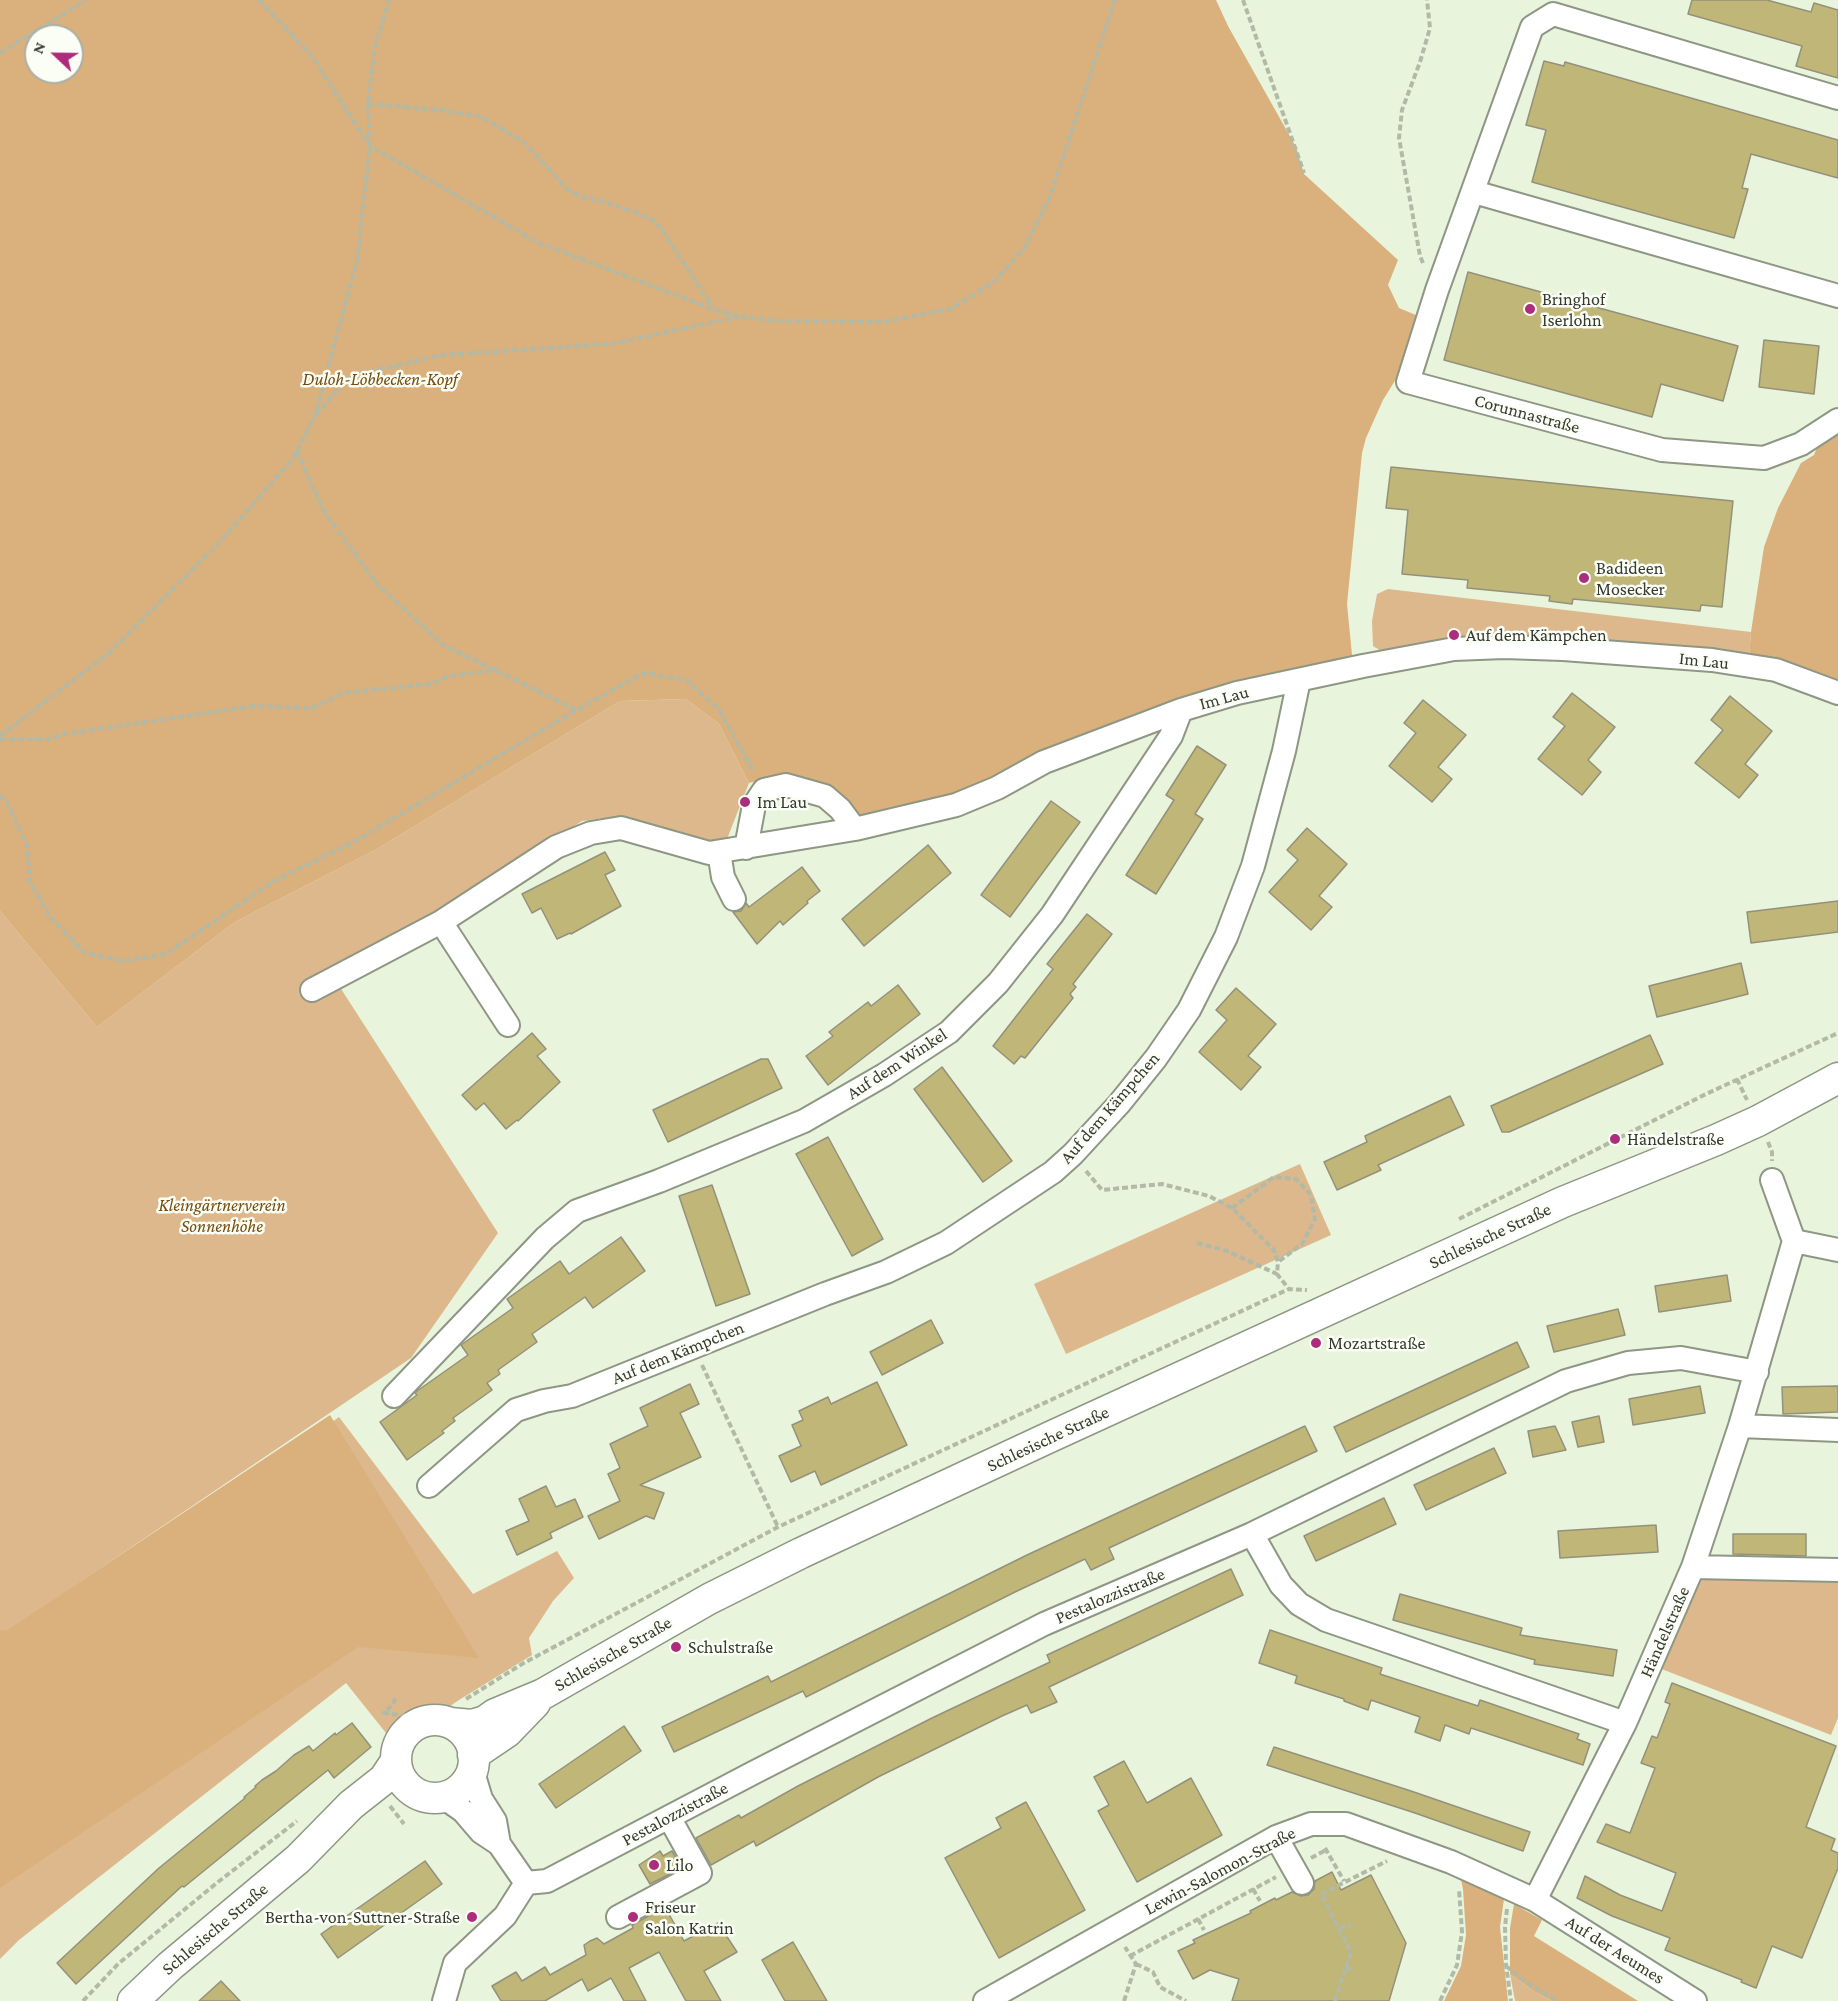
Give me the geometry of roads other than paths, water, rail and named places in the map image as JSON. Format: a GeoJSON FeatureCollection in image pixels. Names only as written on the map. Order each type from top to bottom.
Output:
{"type":"FeatureCollection","features":[{"type":"Feature","properties":{"kind":"main road","name":"Schlesische Straße"},"geometry":{"type":"LineString","coordinates":[[1563,1202],[1748,1102],[1838,1065]]}},
{"type":"Feature","properties":{"kind":"main road","name":"Schlesische Straße"},"geometry":{"type":"LineString","coordinates":[[450,1723],[472,1725],[485,1721],[495,1714],[543,1694],[709,1599],[801,1553],[1563,1202],[1758,1121],[1838,1078]]}},
{"type":"Feature","properties":{"kind":"main road","name":"Schlesische Straße"},"geometry":{"type":"LineString","coordinates":[[473,1762],[507,1732],[543,1694]]}},
{"type":"Feature","properties":{"kind":"main road"},"geometry":{"type":"LineString","coordinates":[[437,1720],[450,1723],[462,1730],[470,1742],[473,1762],[466,1781],[457,1790],[430,1795],[405,1783],[398,1773],[396,1761],[397,1749],[402,1737],[423,1721],[437,1720]]}},
{"type":"Feature","properties":{"kind":"main road","name":"Schlesische Straße"},"geometry":{"type":"LineString","coordinates":[[133,2001],[170,1966],[298,1859],[351,1805],[384,1779],[396,1761]]}},
{"type":"Feature","properties":{"kind":"main road","name":"Schlesische Straße"},"geometry":{"type":"LineString","coordinates":[[298,1859],[394,1796],[430,1795]]}},
{"type":"Feature","properties":{"kind":"street","name":"Corunnastraße"},"geometry":{"type":"LineString","coordinates":[[1838,98],[1553,15],[1532,27],[1437,290],[1408,382],[1662,450],[1764,458],[1801,444],[1838,420]]}},
{"type":"Feature","properties":{"kind":"street"},"geometry":{"type":"LineString","coordinates":[[1474,192],[1838,296]]}},
{"type":"Feature","properties":{"kind":"street","name":"Im Lau"},"geometry":{"type":"LineString","coordinates":[[312,990],[441,922],[556,847],[591,833],[621,828],[709,853],[855,829],[956,806],[997,788],[1044,762],[1181,710],[1237,693],[1454,649],[1504,647],[1563,649],[1712,660],[1776,670],[1838,693]]}},
{"type":"Feature","properties":{"kind":"street","name":"Auf dem Kämpchen"},"geometry":{"type":"LineString","coordinates":[[429,1486],[516,1410],[544,1401],[572,1396],[886,1272],[946,1243],[1053,1172],[1119,1104],[1156,1058],[1189,1010],[1226,937],[1253,866],[1284,751],[1299,681]]}},
{"type":"Feature","properties":{"kind":"street","name":"Auf dem Winkel"},"geometry":{"type":"LineString","coordinates":[[394,1396],[544,1238],[577,1210],[659,1181],[804,1121],[885,1075],[949,1032],[998,983],[1052,915],[1171,736],[1181,710]]}},
{"type":"Feature","properties":{"kind":"street"},"geometry":{"type":"LineString","coordinates":[[746,848],[754,805],[764,790],[786,784],[825,796],[840,809],[855,829]]}},
{"type":"Feature","properties":{"kind":"street"},"geometry":{"type":"LineString","coordinates":[[719,852],[723,877],[734,899]]}},
{"type":"Feature","properties":{"kind":"street"},"geometry":{"type":"LineString","coordinates":[[441,922],[508,1025]]}},
{"type":"Feature","properties":{"kind":"street"},"geometry":{"type":"LineString","coordinates":[[1772,1180],[1794,1241],[1838,1250]]}},
{"type":"Feature","properties":{"kind":"street","name":"Händelstraße"},"geometry":{"type":"LineString","coordinates":[[1535,1900],[1625,1723],[1693,1567],[1757,1372],[1794,1241]]}},
{"type":"Feature","properties":{"kind":"street","name":"Pestalozzistraße"},"geometry":{"type":"LineString","coordinates":[[526,1883],[547,1881],[1044,1624],[1252,1534],[1566,1381],[1628,1363],[1682,1358],[1757,1372]]}},
{"type":"Feature","properties":{"kind":"street"},"geometry":{"type":"LineString","coordinates":[[1740,1425],[1838,1430]]}},
{"type":"Feature","properties":{"kind":"street"},"geometry":{"type":"LineString","coordinates":[[1252,1534],[1281,1585],[1299,1604],[1326,1620],[1625,1723]]}},
{"type":"Feature","properties":{"kind":"street"},"geometry":{"type":"LineString","coordinates":[[1693,1567],[1838,1570]]}},
{"type":"Feature","properties":{"kind":"street"},"geometry":{"type":"LineString","coordinates":[[444,2001],[456,1964],[505,1916],[526,1883],[500,1844],[495,1821],[481,1799],[473,1762]]}},
{"type":"Feature","properties":{"kind":"street"},"geometry":{"type":"LineString","coordinates":[[430,1795],[463,1811],[480,1832],[500,1844]]}},
{"type":"Feature","properties":{"kind":"street"},"geometry":{"type":"LineString","coordinates":[[618,1917],[700,1873],[669,1817]]}},
{"type":"Feature","properties":{"kind":"street","name":"Lewin-Salomon-Straße"},"geometry":{"type":"LineString","coordinates":[[986,2001],[1276,1837],[1311,1824],[1346,1824],[1451,1862],[1535,1900]]}},
{"type":"Feature","properties":{"kind":"street"},"geometry":{"type":"LineString","coordinates":[[1276,1837],[1298,1875]]}},
{"type":"Feature","properties":{"kind":"street","name":"Auf der Aeumes"},"geometry":{"type":"LineString","coordinates":[[1535,1900],[1695,2001]]}},
{"type":"Feature","properties":{"kind":"place","name":"Bringhof Iserlohn"},"geometry":{"type":"Point","coordinates":[1530,309]}},
{"type":"Feature","properties":{"kind":"place","name":"Badideen Mosecker"},"geometry":{"type":"Point","coordinates":[1584,578]}},
{"type":"Feature","properties":{"kind":"place","name":"Auf dem Kämpchen"},"geometry":{"type":"Point","coordinates":[1454,635]}},
{"type":"Feature","properties":{"kind":"place","name":"Im Lau"},"geometry":{"type":"Point","coordinates":[745,802]}},
{"type":"Feature","properties":{"kind":"place","name":"Händelstraße"},"geometry":{"type":"Point","coordinates":[1615,1139]}},
{"type":"Feature","properties":{"kind":"place","name":"Mozartstraße"},"geometry":{"type":"Point","coordinates":[1316,1343]}},
{"type":"Feature","properties":{"kind":"place","name":"Schulstraße"},"geometry":{"type":"Point","coordinates":[676,1647]}},
{"type":"Feature","properties":{"kind":"place","name":"Lilo"},"geometry":{"type":"Point","coordinates":[654,1865]}},
{"type":"Feature","properties":{"kind":"place","name":"Bertha-von-Suttner-Straße"},"geometry":{"type":"Point","coordinates":[472,1917]}},
{"type":"Feature","properties":{"kind":"place","name":"Friseur Salon Katrin"},"geometry":{"type":"Point","coordinates":[633,1917]}},
{"type":"Feature","properties":{"kind":"park label","name":"Duloh-Löbbecken-Kopf"},"geometry":{"type":"Point","coordinates":[380,379]}},
{"type":"Feature","properties":{"kind":"park label","name":"Kleingärtnerverein Sonnenhöhe"},"geometry":{"type":"Point","coordinates":[222,1215]}}]}
